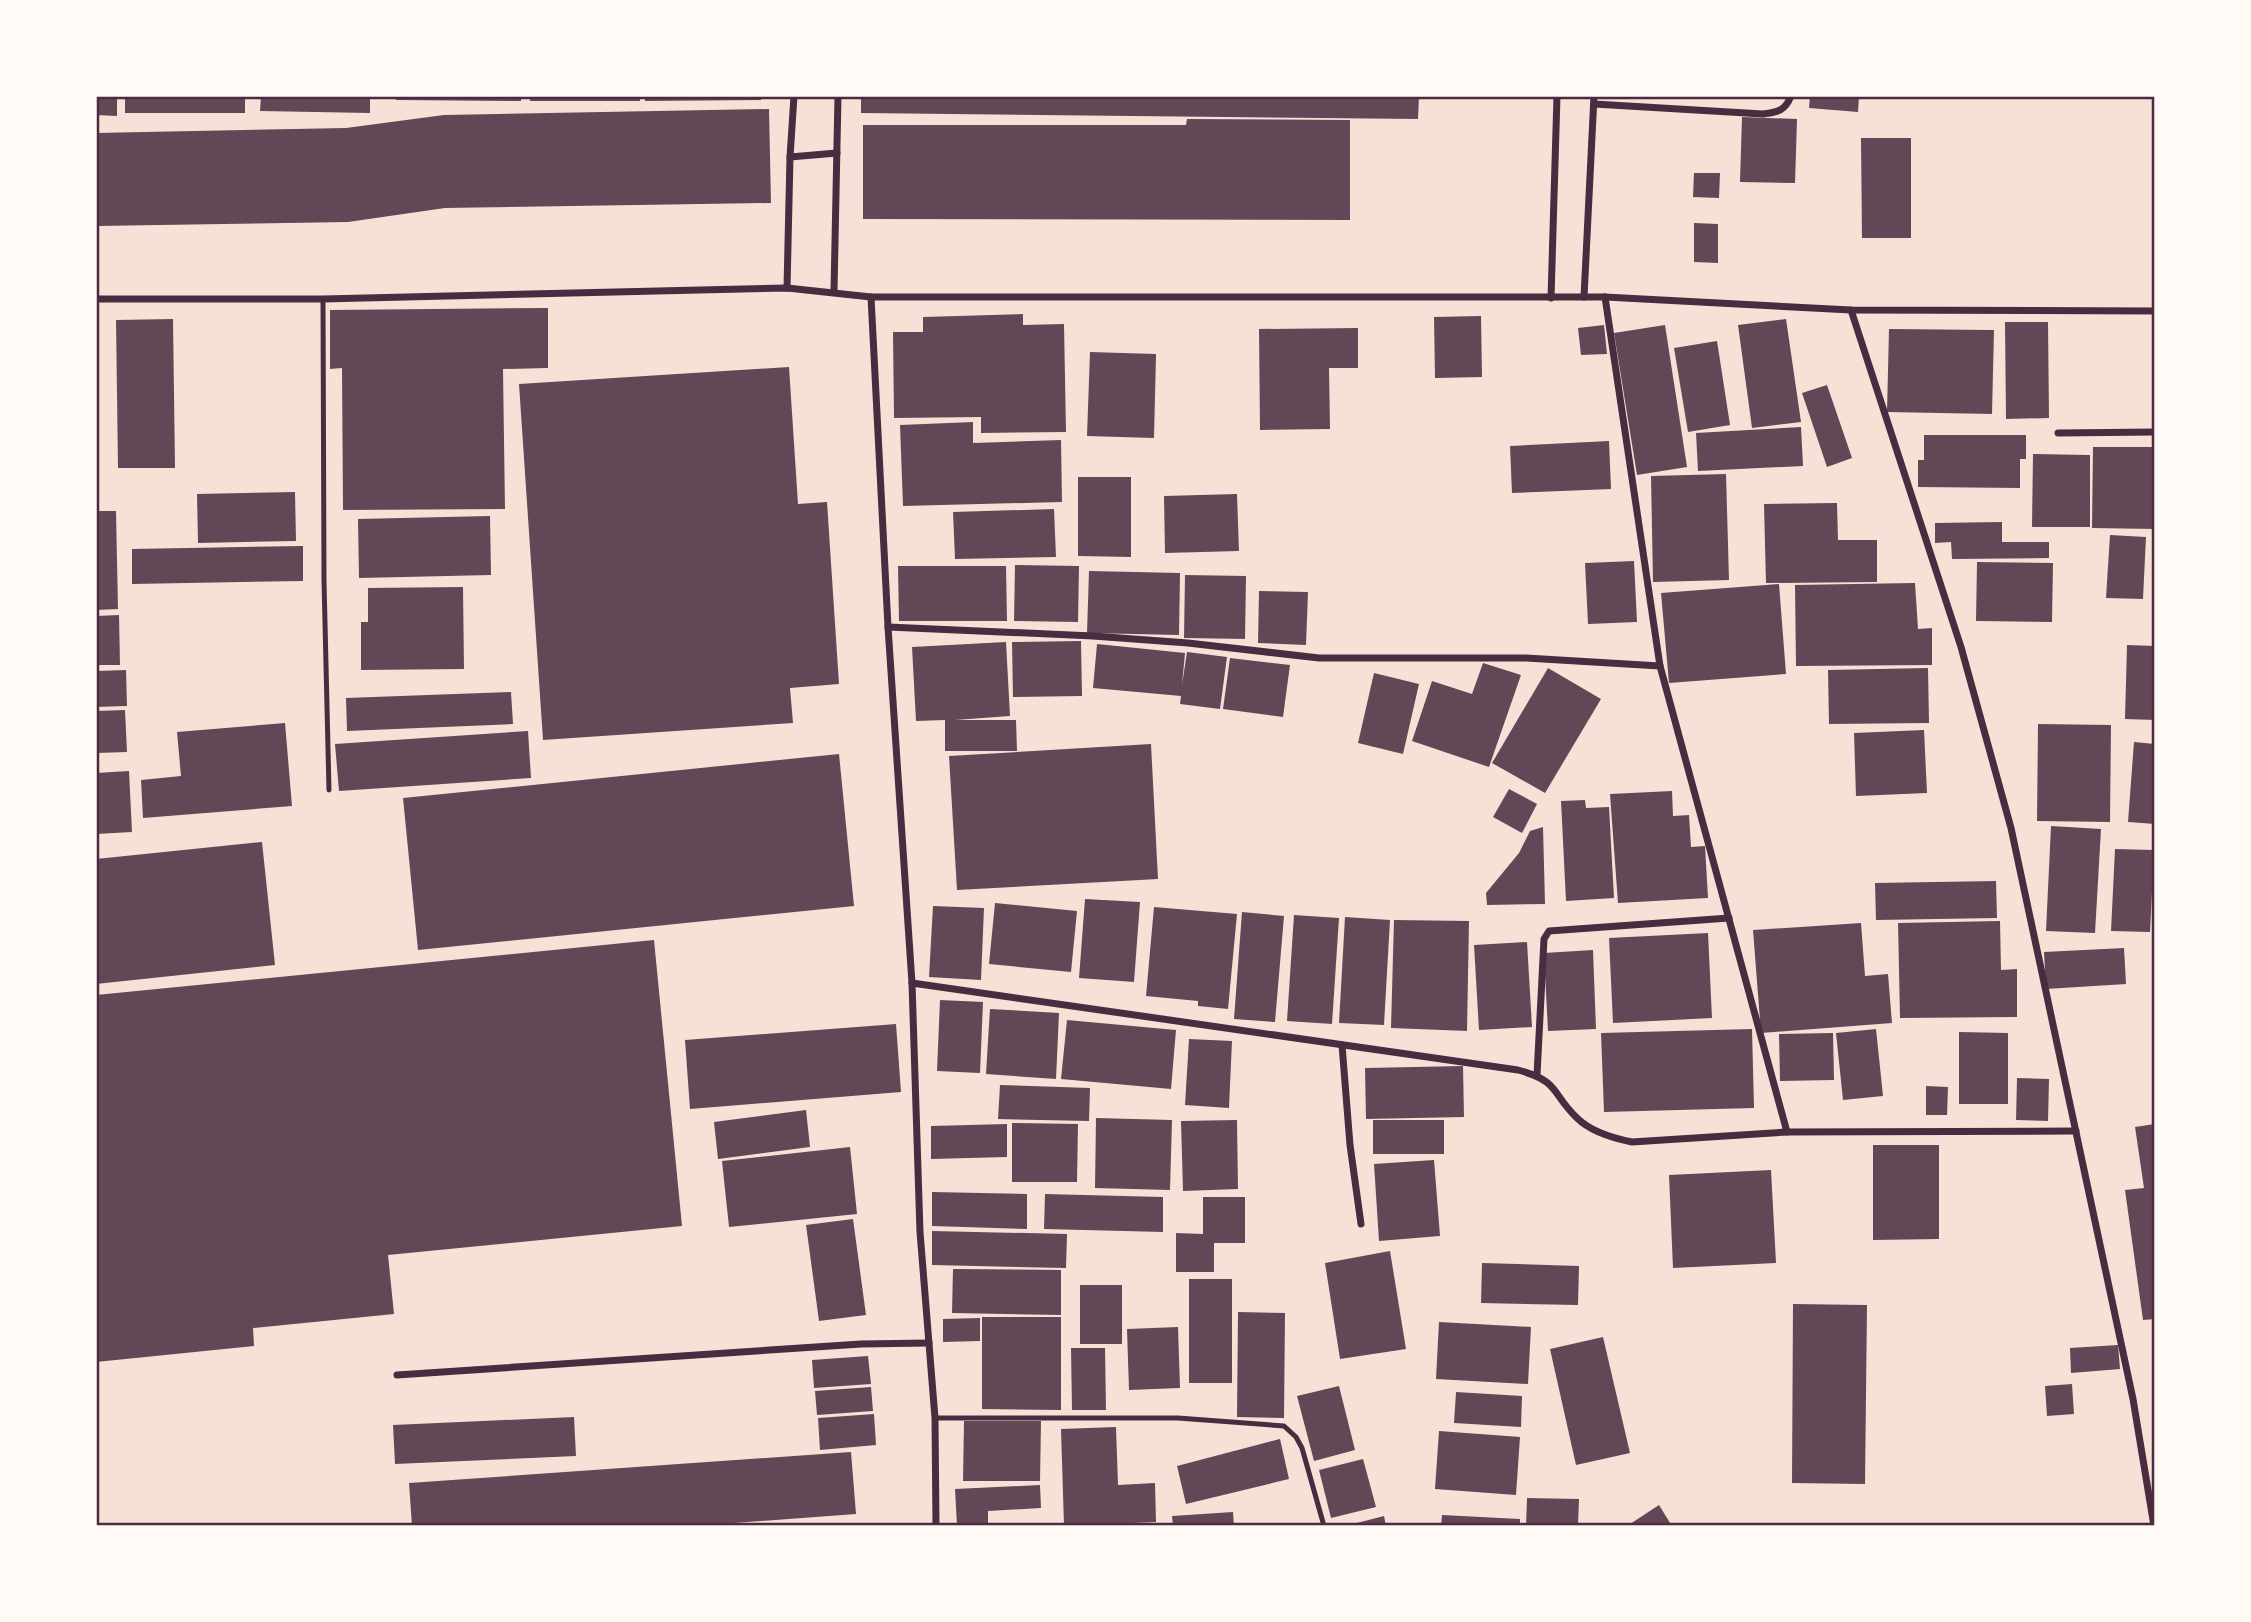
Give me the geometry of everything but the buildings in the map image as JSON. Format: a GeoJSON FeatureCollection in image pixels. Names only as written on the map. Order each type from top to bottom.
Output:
{"type":"FeatureCollection","features":[{"type":"Feature","properties":{"kind":"street"},"geometry":{"type":"LineString","coordinates":[[787,288],[794,96]]}},
{"type":"Feature","properties":{"kind":"street"},"geometry":{"type":"LineString","coordinates":[[834,291],[838,96]]}},
{"type":"Feature","properties":{"kind":"street"},"geometry":{"type":"LineString","coordinates":[[1551,299],[1557,96]]}},
{"type":"Feature","properties":{"kind":"street"},"geometry":{"type":"LineString","coordinates":[[1584,297],[1594,100],[1763,114],[1778,112],[1787,107],[1791,96]]}},
{"type":"Feature","properties":{"kind":"street"},"geometry":{"type":"LineString","coordinates":[[790,157],[837,153]]}},
{"type":"Feature","properties":{"kind":"street"},"geometry":{"type":"LineString","coordinates":[[96,299],[323,299],[787,288],[871,296],[1605,297],[1851,310],[2155,311]]}},
{"type":"Feature","properties":{"kind":"street"},"geometry":{"type":"LineString","coordinates":[[871,296],[888,627],[912,983],[920,1232],[935,1418],[936,1526]]}},
{"type":"Feature","properties":{"kind":"street"},"geometry":{"type":"LineString","coordinates":[[1605,297],[1660,666],[1787,1132]]}},
{"type":"Feature","properties":{"kind":"street"},"geometry":{"type":"LineString","coordinates":[[1851,310],[1961,647],[2007,815],[2133,1399],[2154,1526]]}},
{"type":"Feature","properties":{"kind":"street"},"geometry":{"type":"LineString","coordinates":[[2058,433],[2155,432]]}},
{"type":"Feature","properties":{"kind":"street"},"geometry":{"type":"LineString","coordinates":[[888,627],[1093,636],[1188,643],[1319,658],[1527,658],[1660,666]]}},
{"type":"Feature","properties":{"kind":"street"},"geometry":{"type":"LineString","coordinates":[[1537,1075],[1544,939],[1549,931],[1729,918]]}},
{"type":"Feature","properties":{"kind":"street"},"geometry":{"type":"LineString","coordinates":[[912,983],[1518,1070],[1537,1075],[1551,1084],[1577,1118],[1610,1138],[1632,1142],[1787,1132],[2076,1131]]}},
{"type":"Feature","properties":{"kind":"street"},"geometry":{"type":"LineString","coordinates":[[1342,1045],[1350,1145],[1361,1224]]}},
{"type":"Feature","properties":{"kind":"street"},"geometry":{"type":"LineString","coordinates":[[397,1375],[862,1344],[929,1343]]}},
{"type":"Feature","properties":{"kind":"lane"},"geometry":{"type":"LineString","coordinates":[[323,299],[324,580],[329,790]]}},
{"type":"Feature","properties":{"kind":"lane"},"geometry":{"type":"LineString","coordinates":[[935,1418],[1178,1418],[1284,1426],[1296,1437],[1301,1448],[1324,1526]]}}]}
